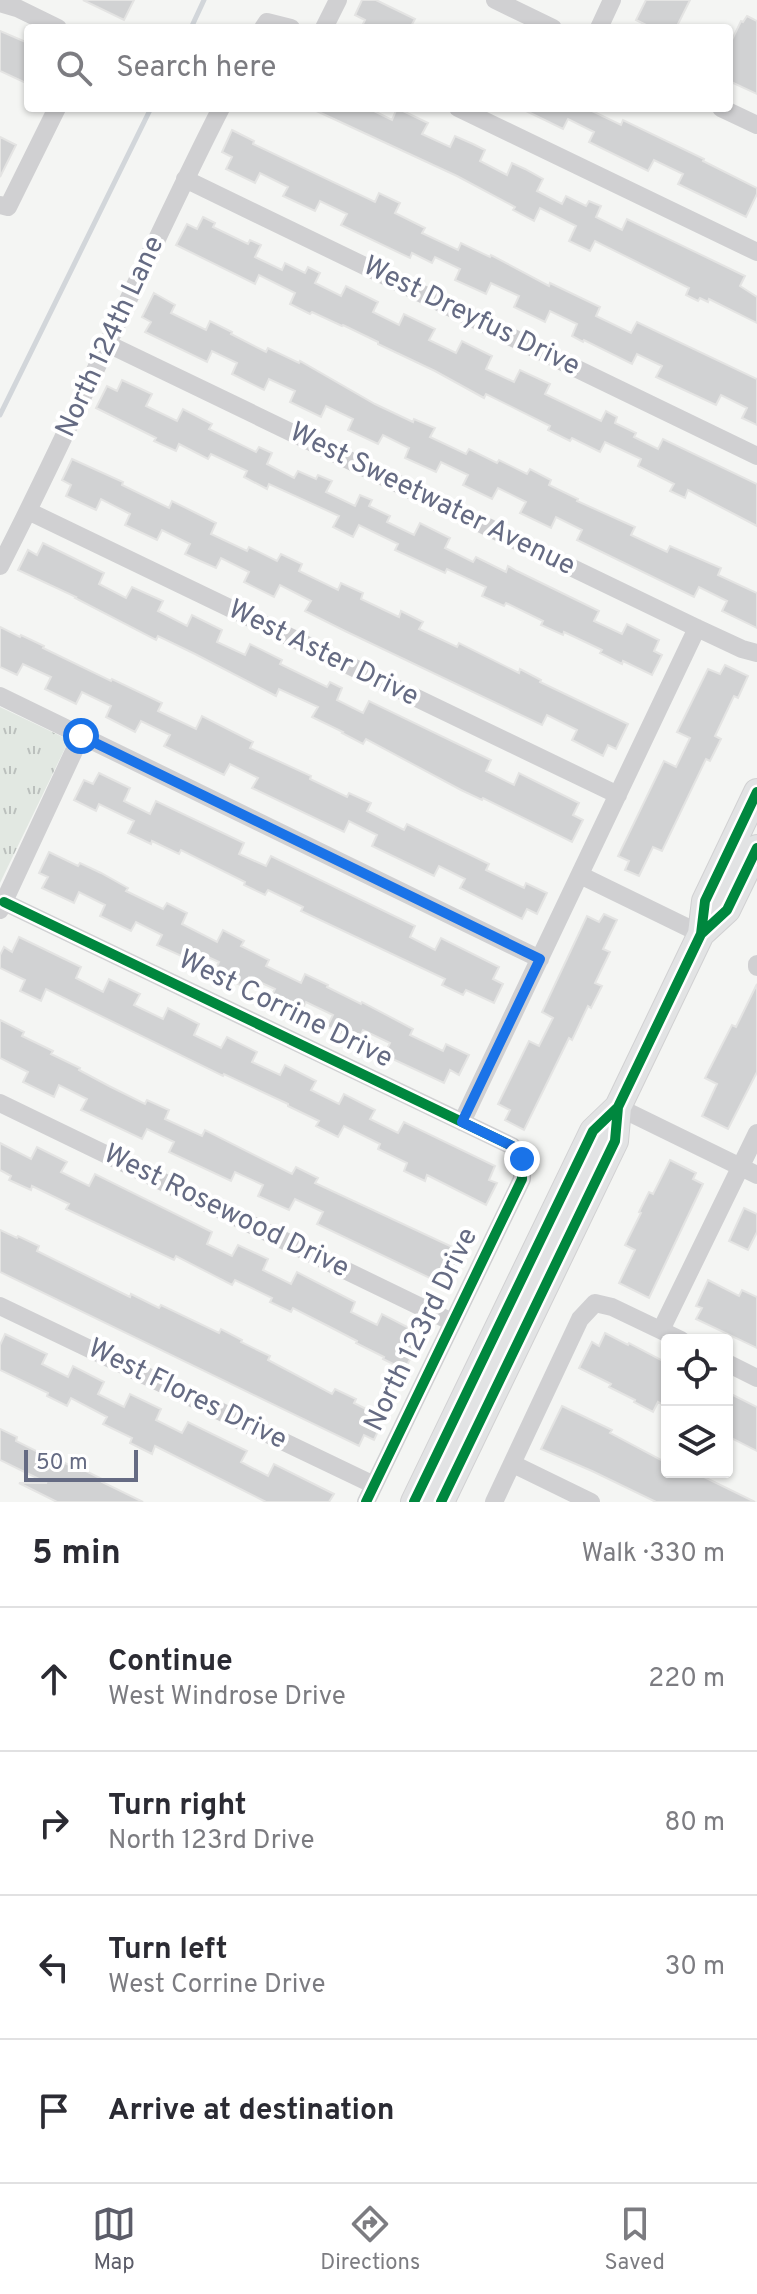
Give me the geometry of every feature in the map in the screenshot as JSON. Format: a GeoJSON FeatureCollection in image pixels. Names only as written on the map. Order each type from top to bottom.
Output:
{"type":"FeatureCollection","features":[{"type":"Feature","properties":{"kind":"main road"},"geometry":{"type":"LineString","coordinates":[[414,1502],[593,1131],[618,1107],[701,934],[705,901],[757,792]]}},
{"type":"Feature","properties":{"kind":"main road"},"geometry":{"type":"LineString","coordinates":[[701,934],[727,910],[757,848]]}},
{"type":"Feature","properties":{"kind":"main road"},"geometry":{"type":"LineString","coordinates":[[441,1502],[615,1141],[618,1107]]}},
{"type":"Feature","properties":{"kind":"street"},"geometry":{"type":"LineString","coordinates":[[326,24],[338,0]]}},
{"type":"Feature","properties":{"kind":"street"},"geometry":{"type":"LineString","coordinates":[[495,0],[545,24]]}},
{"type":"Feature","properties":{"kind":"street"},"geometry":{"type":"LineString","coordinates":[[601,24],[612,0]]}},
{"type":"Feature","properties":{"kind":"street"},"geometry":{"type":"LineString","coordinates":[[0,3],[50,24]]}},
{"type":"Feature","properties":{"kind":"street"},"geometry":{"type":"LineString","coordinates":[[4,206],[55,112]]}},
{"type":"Feature","properties":{"kind":"street","name":"North 124th Lane"},"geometry":{"type":"LineString","coordinates":[[0,566],[219,112]]}},
{"type":"Feature","properties":{"kind":"street"},"geometry":{"type":"LineString","coordinates":[[466,112],[757,252]]}},
{"type":"Feature","properties":{"kind":"street"},"geometry":{"type":"LineString","coordinates":[[729,112],[757,125]]}},
{"type":"Feature","properties":{"kind":"street","name":"West Dreyfus Drive"},"geometry":{"type":"LineString","coordinates":[[185,179],[757,456]]}},
{"type":"Feature","properties":{"kind":"street","name":"West Sweetwater Avenue"},"geometry":{"type":"LineString","coordinates":[[108,344],[697,628],[757,653]]}},
{"type":"Feature","properties":{"kind":"street","name":"West Aster Drive"},"geometry":{"type":"LineString","coordinates":[[28,511],[618,795]]}},
{"type":"Feature","properties":{"kind":"street"},"geometry":{"type":"LineString","coordinates":[[462,1122],[697,628]]}},
{"type":"Feature","properties":{"kind":"street"},"geometry":{"type":"LineString","coordinates":[[0,696],[540,959]]}},
{"type":"Feature","properties":{"kind":"street"},"geometry":{"type":"LineString","coordinates":[[2,906],[81,736]]}},
{"type":"Feature","properties":{"kind":"street"},"geometry":{"type":"LineString","coordinates":[[580,875],[701,934]]}},
{"type":"Feature","properties":{"kind":"street","name":"West Corrine Drive"},"geometry":{"type":"LineString","coordinates":[[2,906],[512,1146],[522,1159],[522,1179]]}},
{"type":"Feature","properties":{"kind":"street","name":"West Rosewood Drive"},"geometry":{"type":"LineString","coordinates":[[0,1103],[452,1322]]}},
{"type":"Feature","properties":{"kind":"street"},"geometry":{"type":"LineString","coordinates":[[618,1107],[749,1171]]}},
{"type":"Feature","properties":{"kind":"street"},"geometry":{"type":"LineString","coordinates":[[661,1330],[749,1171],[757,1133]]}},
{"type":"Feature","properties":{"kind":"street","name":"North 123rd Drive"},"geometry":{"type":"LineString","coordinates":[[366,1502],[522,1179]]}},
{"type":"Feature","properties":{"kind":"street"},"geometry":{"type":"LineString","coordinates":[[494,1502],[580,1319],[595,1303],[612,1307],[669,1334]]}},
{"type":"Feature","properties":{"kind":"street","name":"West Flores Drive"},"geometry":{"type":"LineString","coordinates":[[0,1306],[374,1485]]}},
{"type":"Feature","properties":{"kind":"street"},"geometry":{"type":"LineString","coordinates":[[733,1366],[757,1378]]}},
{"type":"Feature","properties":{"kind":"street"},"geometry":{"type":"LineString","coordinates":[[513,1464],[591,1502]]}},
{"type":"Feature","properties":{"kind":"green space"},"geometry":{"type":"Polygon","coordinates":[[[0,707],[69,740],[0,883],[0,707]]]}},
{"type":"Feature","properties":{"kind":"building"},"geometry":{"type":"Polygon","coordinates":[[[83,0],[134,0],[124,20],[83,0]]]}},
{"type":"Feature","properties":{"kind":"building"},"geometry":{"type":"Polygon","coordinates":[[[362,0],[376,0],[415,19],[412,24],[363,24],[365,20],[355,15],[362,0]]]}},
{"type":"Feature","properties":{"kind":"building"},"geometry":{"type":"Polygon","coordinates":[[[646,0],[690,0],[678,24],[644,24],[636,20],[646,0]]]}},
{"type":"Feature","properties":{"kind":"building"},"geometry":{"type":"Polygon","coordinates":[[[747,16],[757,21],[757,94],[733,83],[733,38],[747,16]]]}},
{"type":"Feature","properties":{"kind":"building"},"geometry":{"type":"Polygon","coordinates":[[[0,31],[24,41],[24,82],[0,71],[0,31]]]}},
{"type":"Feature","properties":{"kind":"building"},"geometry":{"type":"Polygon","coordinates":[[[319,112],[376,112],[392,120],[395,112],[405,112],[428,123],[422,134],[450,147],[455,136],[485,150],[480,161],[507,175],[512,163],[525,169],[543,179],[537,191],[562,204],[566,196],[586,206],[589,201],[601,206],[596,217],[622,230],[627,219],[745,276],[740,286],[757,297],[757,323],[709,299],[708,302],[700,298],[698,301],[686,295],[689,288],[595,241],[590,251],[569,241],[576,226],[540,208],[534,221],[513,210],[515,207],[457,176],[319,112]]]}},
{"type":"Feature","properties":{"kind":"building"},"geometry":{"type":"Polygon","coordinates":[[[528,112],[594,112],[621,125],[623,120],[757,188],[757,194],[746,217],[678,184],[683,174],[654,160],[648,171],[589,142],[594,132],[568,119],[563,129],[528,112]]]}},
{"type":"Feature","properties":{"kind":"building"},"geometry":{"type":"Polygon","coordinates":[[[232,130],[254,141],[253,144],[375,202],[379,193],[400,203],[395,213],[425,228],[422,233],[458,250],[461,243],[549,286],[550,283],[600,307],[596,316],[631,333],[637,322],[757,379],[757,425],[742,418],[747,408],[721,395],[716,405],[656,377],[662,366],[637,354],[632,364],[572,336],[577,324],[550,311],[545,322],[514,307],[519,296],[491,283],[486,294],[455,280],[460,269],[435,257],[432,263],[412,253],[410,258],[341,225],[347,214],[320,201],[315,211],[283,196],[288,187],[260,173],[255,183],[226,169],[232,157],[222,152],[232,130]]]}},
{"type":"Feature","properties":{"kind":"building"},"geometry":{"type":"Polygon","coordinates":[[[0,137],[16,145],[0,177],[0,137]]]}},
{"type":"Feature","properties":{"kind":"building"},"geometry":{"type":"Polygon","coordinates":[[[203,217],[215,223],[213,227],[248,244],[250,240],[261,245],[255,257],[282,270],[285,263],[305,273],[308,267],[320,273],[315,283],[341,296],[346,286],[378,302],[373,312],[399,325],[404,314],[435,329],[429,340],[456,353],[462,341],[492,356],[486,369],[514,382],[520,370],[550,384],[545,394],[601,421],[606,411],[617,417],[615,423],[636,433],[634,437],[658,449],[663,439],[757,484],[757,526],[688,490],[685,498],[670,491],[674,484],[638,466],[641,459],[605,442],[600,452],[572,438],[570,441],[548,430],[550,426],[486,394],[484,398],[343,325],[290,304],[295,293],[259,275],[255,284],[176,245],[187,224],[197,229],[203,217]]]}},
{"type":"Feature","properties":{"kind":"building"},"geometry":{"type":"Polygon","coordinates":[[[154,293],[175,305],[171,313],[206,330],[210,321],[266,352],[268,348],[300,361],[375,404],[413,422],[414,419],[435,428],[430,437],[466,454],[469,449],[497,463],[499,460],[527,474],[530,469],[551,480],[549,485],[577,501],[635,527],[631,535],[667,552],[670,546],[721,568],[718,575],[757,593],[757,628],[722,611],[727,601],[699,587],[694,597],[577,540],[582,530],[556,517],[551,528],[520,513],[526,502],[498,488],[492,499],[463,485],[468,475],[441,462],[436,472],[405,458],[409,448],[383,435],[378,444],[348,430],[353,419],[326,406],[321,417],[290,402],[295,391],[269,379],[264,390],[232,374],[237,363],[212,351],[207,362],[145,332],[151,322],[142,317],[154,293]]]}},
{"type":"Feature","properties":{"kind":"building"},"geometry":{"type":"Polygon","coordinates":[[[122,380],[152,394],[146,406],[177,421],[183,409],[212,424],[209,429],[256,452],[259,447],[272,453],[267,464],[294,478],[298,471],[316,479],[318,475],[332,481],[326,492],[355,506],[360,495],[372,500],[369,506],[390,516],[387,522],[414,535],[420,523],[450,538],[445,548],[473,562],[476,557],[506,572],[508,566],[599,611],[594,621],[622,634],[627,624],[659,640],[654,651],[662,655],[652,675],[623,661],[622,664],[600,653],[602,650],[564,632],[563,635],[541,625],[543,621],[506,603],[504,606],[482,596],[486,587],[447,569],[445,573],[395,550],[398,544],[359,525],[353,537],[333,527],[339,516],[269,484],[267,489],[244,477],[247,471],[211,454],[208,459],[179,444],[176,451],[96,408],[107,386],[117,391],[122,380]]]}},
{"type":"Feature","properties":{"kind":"building"},"geometry":{"type":"Polygon","coordinates":[[[72,459],[123,482],[122,485],[169,508],[172,501],[216,523],[211,534],[277,561],[281,554],[302,564],[299,571],[338,590],[341,583],[363,593],[361,599],[399,617],[401,611],[423,622],[419,629],[457,647],[459,643],[519,673],[520,669],[540,682],[628,724],[616,749],[608,745],[603,756],[572,740],[577,730],[547,715],[542,725],[305,611],[311,601],[280,585],[274,597],[244,582],[249,572],[221,558],[216,568],[185,554],[190,544],[162,530],[157,540],[125,525],[130,514],[101,499],[96,510],[66,496],[71,485],[62,480],[72,459]]]}},
{"type":"Feature","properties":{"kind":"building"},"geometry":{"type":"Polygon","coordinates":[[[43,543],[104,573],[99,584],[126,598],[132,587],[163,601],[158,611],[187,626],[192,615],[222,630],[217,642],[245,655],[250,644],[282,660],[280,664],[327,687],[330,682],[342,688],[337,700],[363,713],[369,701],[491,760],[486,771],[514,785],[519,773],[579,803],[573,815],[583,820],[572,842],[461,790],[366,739],[363,744],[342,733],[312,717],[318,707],[279,689],[276,696],[18,570],[28,550],[37,555],[43,543]]]}},
{"type":"Feature","properties":{"kind":"building"},"geometry":{"type":"Polygon","coordinates":[[[0,627],[162,703],[158,711],[196,729],[202,716],[253,742],[250,748],[311,776],[310,779],[347,797],[349,793],[371,803],[367,811],[404,830],[407,824],[489,864],[486,870],[524,888],[526,883],[547,893],[537,914],[527,909],[522,919],[460,888],[465,879],[439,866],[434,876],[372,846],[377,835],[349,821],[344,832],[252,788],[258,778],[230,764],[224,775],[164,746],[170,735],[141,721],[135,732],[106,717],[111,706],[82,692],[76,704],[45,689],[51,677],[23,664],[17,675],[0,667],[0,627]]]}},
{"type":"Feature","properties":{"kind":"building"},"geometry":{"type":"Polygon","coordinates":[[[725,665],[748,676],[738,698],[734,696],[715,736],[721,739],[710,761],[706,759],[662,851],[653,847],[639,876],[625,870],[629,861],[618,856],[664,761],[676,767],[690,738],[677,732],[708,669],[720,674],[725,665]]]}},
{"type":"Feature","properties":{"kind":"building"},"geometry":{"type":"Polygon","coordinates":[[[99,773],[130,788],[124,801],[150,814],[156,801],[244,843],[239,854],[266,866],[271,856],[415,926],[410,937],[435,950],[441,938],[499,967],[493,979],[503,984],[494,1003],[466,990],[463,995],[442,985],[445,979],[301,911],[303,907],[268,890],[265,895],[181,850],[179,854],[128,833],[134,821],[99,804],[96,811],[74,800],[84,780],[93,784],[99,773]]]}},
{"type":"Feature","properties":{"kind":"building"},"geometry":{"type":"Polygon","coordinates":[[[49,852],[101,873],[128,888],[126,891],[163,909],[167,903],[187,913],[182,924],[217,942],[223,930],[244,941],[241,946],[269,960],[266,966],[301,983],[305,974],[413,1029],[410,1035],[443,1051],[446,1044],[469,1055],[459,1075],[450,1070],[444,1083],[384,1055],[390,1043],[363,1030],[358,1041],[327,1027],[333,1015],[306,1002],[300,1013],[270,999],[275,989],[249,977],[244,987],[214,972],[219,962],[193,950],[188,959],[157,945],[162,935],[136,922],[131,931],[100,916],[105,905],[79,892],[74,903],[42,888],[48,877],[39,873],[49,852]]]}},
{"type":"Feature","properties":{"kind":"building"},"geometry":{"type":"Polygon","coordinates":[[[604,914],[617,920],[603,949],[610,952],[595,983],[602,986],[591,1008],[588,1006],[572,1040],[569,1038],[524,1130],[505,1120],[510,1110],[498,1104],[529,1041],[539,1046],[553,1018],[542,1012],[587,916],[599,922],[604,914]]]}},
{"type":"Feature","properties":{"kind":"building"},"geometry":{"type":"Polygon","coordinates":[[[19,937],[81,967],[76,978],[103,992],[109,979],[140,994],[134,1005],[163,1019],[168,1008],[199,1024],[194,1035],[221,1048],[227,1037],[257,1052],[252,1062],[280,1075],[285,1065],[316,1081],[311,1090],[339,1104],[344,1094],[375,1110],[370,1119],[398,1133],[404,1122],[495,1166],[489,1180],[497,1183],[486,1205],[427,1175],[425,1181],[404,1171],[407,1163],[378,1149],[380,1144],[344,1126],[338,1137],[316,1126],[319,1121],[288,1104],[223,1076],[46,989],[41,1001],[20,991],[25,980],[0,968],[0,955],[4,947],[12,952],[19,937]]]}},
{"type":"Feature","properties":{"kind":"building"},"geometry":{"type":"Polygon","coordinates":[[[757,984],[757,1072],[728,1129],[702,1116],[717,1084],[705,1078],[732,1025],[736,1027],[757,984]]]}},
{"type":"Feature","properties":{"kind":"building"},"geometry":{"type":"Polygon","coordinates":[[[0,1020],[24,1032],[22,1036],[53,1051],[51,1054],[109,1086],[145,1104],[147,1100],[169,1110],[165,1119],[202,1136],[205,1130],[292,1174],[296,1167],[318,1178],[315,1183],[463,1252],[451,1275],[442,1270],[436,1281],[317,1224],[323,1212],[295,1199],[289,1210],[258,1196],[263,1185],[235,1172],[231,1181],[169,1152],[174,1142],[147,1129],[142,1139],[81,1110],[87,1099],[59,1085],[54,1097],[23,1082],[28,1072],[0,1058],[0,1020]]]}},
{"type":"Feature","properties":{"kind":"building"},"geometry":{"type":"Polygon","coordinates":[[[0,1143],[31,1159],[37,1147],[67,1162],[61,1172],[89,1186],[95,1174],[212,1232],[207,1244],[232,1256],[238,1245],[268,1259],[263,1270],[291,1284],[297,1272],[355,1302],[351,1312],[377,1325],[382,1314],[413,1330],[408,1340],[417,1344],[405,1370],[357,1341],[293,1308],[291,1312],[270,1302],[272,1298],[235,1280],[232,1285],[176,1256],[174,1260],[66,1209],[69,1204],[32,1186],[31,1190],[9,1180],[11,1176],[0,1170],[0,1143]]]}},
{"type":"Feature","properties":{"kind":"building"},"geometry":{"type":"Polygon","coordinates":[[[670,1160],[696,1173],[693,1179],[703,1184],[649,1298],[619,1283],[635,1250],[625,1245],[649,1192],[653,1194],[670,1160]]]}},
{"type":"Feature","properties":{"kind":"building"},"geometry":{"type":"Polygon","coordinates":[[[744,1208],[757,1214],[757,1232],[748,1250],[729,1241],[744,1208]]]}},
{"type":"Feature","properties":{"kind":"building"},"geometry":{"type":"Polygon","coordinates":[[[0,1230],[39,1246],[37,1251],[130,1297],[131,1294],[159,1308],[161,1305],[219,1333],[221,1329],[270,1356],[268,1360],[332,1394],[335,1389],[356,1399],[354,1403],[384,1418],[374,1440],[364,1435],[359,1446],[0,1272],[0,1230]]]}},
{"type":"Feature","properties":{"kind":"building"},"geometry":{"type":"Polygon","coordinates":[[[708,1280],[739,1296],[742,1290],[757,1297],[757,1348],[696,1319],[702,1308],[696,1306],[708,1280]]]}},
{"type":"Feature","properties":{"kind":"building"},"geometry":{"type":"Polygon","coordinates":[[[605,1333],[661,1360],[661,1404],[658,1402],[653,1412],[609,1387],[611,1384],[579,1368],[592,1342],[599,1346],[605,1333]]]}},
{"type":"Feature","properties":{"kind":"building"},"geometry":{"type":"Polygon","coordinates":[[[5,1334],[47,1354],[42,1364],[68,1377],[73,1366],[104,1382],[98,1394],[124,1407],[130,1394],[161,1409],[156,1420],[182,1433],[188,1422],[247,1451],[241,1462],[268,1476],[274,1464],[334,1494],[329,1502],[266,1502],[155,1446],[152,1454],[130,1443],[132,1438],[103,1424],[107,1417],[71,1398],[67,1406],[47,1396],[48,1393],[0,1370],[0,1345],[5,1334]]]}},
{"type":"Feature","properties":{"kind":"building"},"geometry":{"type":"Polygon","coordinates":[[[733,1395],[757,1407],[757,1451],[733,1439],[733,1395]]]}},
{"type":"Feature","properties":{"kind":"building"},"geometry":{"type":"Polygon","coordinates":[[[562,1406],[612,1430],[610,1433],[661,1460],[661,1478],[706,1478],[755,1502],[656,1502],[541,1449],[562,1406]]]}},
{"type":"Feature","properties":{"kind":"building"},"geometry":{"type":"Polygon","coordinates":[[[0,1429],[17,1437],[16,1441],[52,1459],[82,1469],[143,1502],[57,1502],[19,1483],[47,1483],[0,1460],[0,1429]]]}},
{"type":"Feature","properties":{"kind":"waterway"},"geometry":{"type":"LineString","coordinates":[[193,24],[204,0]]}},
{"type":"Feature","properties":{"kind":"waterway"},"geometry":{"type":"LineString","coordinates":[[0,415],[149,112]]}},
{"type":"Feature","properties":{"kind":"cycle path"},"geometry":{"type":"LineString","coordinates":[[414,1502],[593,1131],[618,1107],[701,934],[705,901],[757,792]]}},
{"type":"Feature","properties":{"kind":"cycle path"},"geometry":{"type":"LineString","coordinates":[[701,934],[727,910],[757,848]]}},
{"type":"Feature","properties":{"kind":"cycle path"},"geometry":{"type":"LineString","coordinates":[[4,902],[512,1146],[522,1159],[522,1179],[366,1502]]}},
{"type":"Feature","properties":{"kind":"cycle path"},"geometry":{"type":"LineString","coordinates":[[441,1502],[615,1141],[618,1107]]}},
{"type":"Feature","properties":{"kind":"route"},"geometry":{"type":"LineString","coordinates":[[81,736],[540,959],[462,1122],[512,1146],[522,1159]]}}]}
